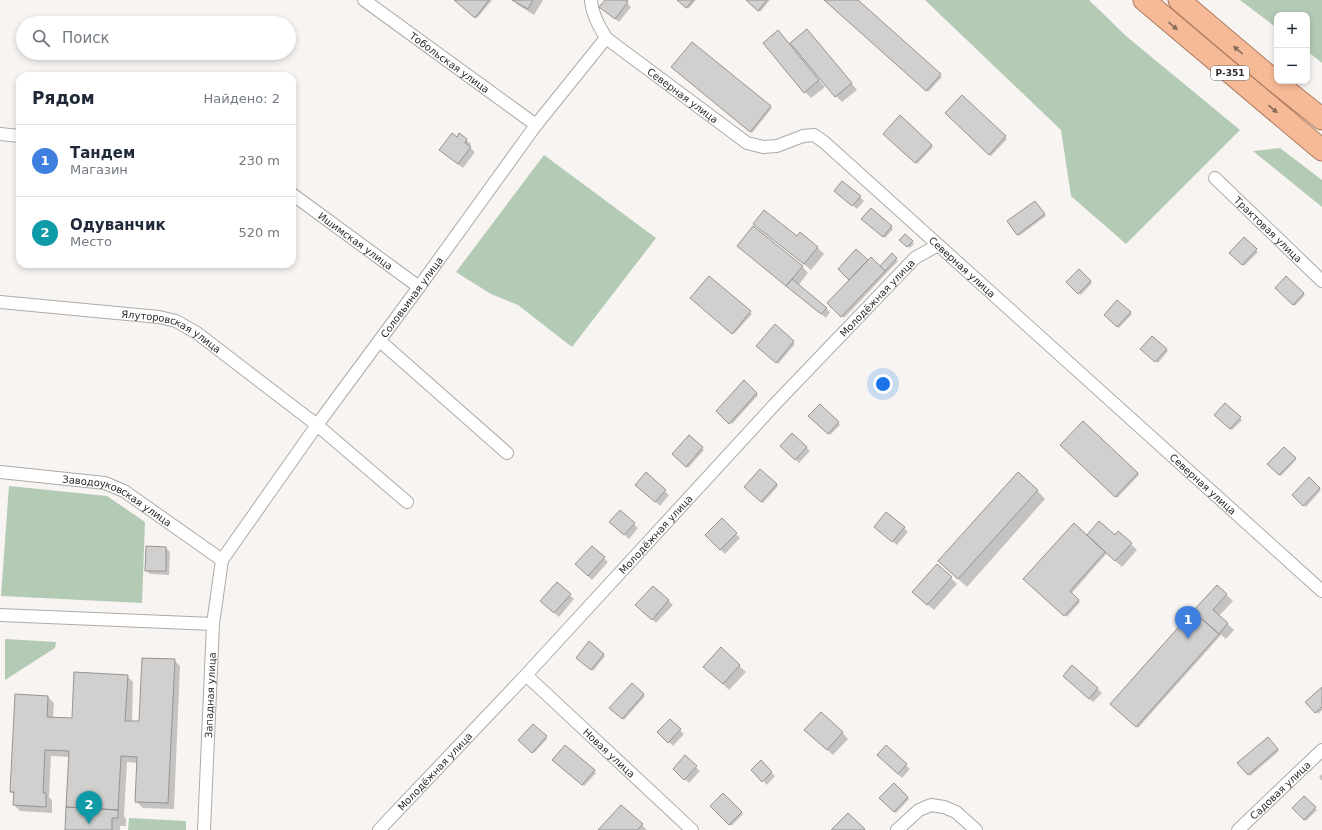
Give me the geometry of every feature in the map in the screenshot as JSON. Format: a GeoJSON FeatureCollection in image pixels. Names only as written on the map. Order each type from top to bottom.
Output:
{"type":"FeatureCollection","features":[{"type":"Feature","properties":{"kind":"highway","name":"Р-351"},"geometry":{"type":"LineString","coordinates":[[1144,0],[1322,150]]}},
{"type":"Feature","properties":{"kind":"highway","name":"Р-351"},"geometry":{"type":"LineString","coordinates":[[1179,0],[1322,119]]}},
{"type":"Feature","properties":{"kind":"street","name":"Тобольская улица"},"geometry":{"type":"LineString","coordinates":[[364,0],[536,125]]}},
{"type":"Feature","properties":{"kind":"street","name":"Северная улица"},"geometry":{"type":"LineString","coordinates":[[591,0],[592,8],[598,24],[606,38],[747,143],[763,147],[778,146],[803,136],[814,135],[824,142],[1322,591]]}},
{"type":"Feature","properties":{"kind":"street","name":"Соловьиная улица"},"geometry":{"type":"LineString","coordinates":[[222,560],[317,425],[380,341],[536,125],[606,38]]}},
{"type":"Feature","properties":{"kind":"street"},"geometry":{"type":"LineString","coordinates":[[0,134],[16,136]]}},
{"type":"Feature","properties":{"kind":"street","name":"Трактовая улица"},"geometry":{"type":"LineString","coordinates":[[1215,178],[1322,281]]}},
{"type":"Feature","properties":{"kind":"street","name":"Ишимская улица"},"geometry":{"type":"LineString","coordinates":[[296,197],[419,287]]}},
{"type":"Feature","properties":{"kind":"street","name":"Молодёжная улица"},"geometry":{"type":"LineString","coordinates":[[382,829],[776,403],[915,258],[938,244]]}},
{"type":"Feature","properties":{"kind":"street","name":"Ялуторовская улица"},"geometry":{"type":"LineString","coordinates":[[0,302],[159,317],[176,321],[197,333],[317,425],[408,502]]}},
{"type":"Feature","properties":{"kind":"street"},"geometry":{"type":"LineString","coordinates":[[380,341],[507,453]]}},
{"type":"Feature","properties":{"kind":"street","name":"Заводоуковская улица"},"geometry":{"type":"LineString","coordinates":[[0,472],[105,483],[124,491],[222,560]]}},
{"type":"Feature","properties":{"kind":"street","name":"Западная улица"},"geometry":{"type":"LineString","coordinates":[[204,830],[213,624],[222,560]]}},
{"type":"Feature","properties":{"kind":"street"},"geometry":{"type":"LineString","coordinates":[[0,615],[213,624]]}},
{"type":"Feature","properties":{"kind":"street","name":"Новая улица"},"geometry":{"type":"LineString","coordinates":[[526,675],[692,830]]}},
{"type":"Feature","properties":{"kind":"street","name":"Садовая улица"},"geometry":{"type":"LineString","coordinates":[[1238,830],[1322,750]]}},
{"type":"Feature","properties":{"kind":"street"},"geometry":{"type":"LineString","coordinates":[[897,830],[919,810],[931,805],[944,807],[956,812],[976,830]]}},
{"type":"Feature","properties":{"kind":"green space"},"geometry":{"type":"Polygon","coordinates":[[[925,0],[1089,0],[1126,36],[1240,130],[1126,244],[1071,196],[1061,130],[925,0]]]}},
{"type":"Feature","properties":{"kind":"green space"},"geometry":{"type":"Polygon","coordinates":[[[1240,0],[1322,0],[1322,63],[1310,53],[1310,12],[1274,12],[1274,26],[1240,0]]]}},
{"type":"Feature","properties":{"kind":"green space"},"geometry":{"type":"Polygon","coordinates":[[[1280,148],[1322,180],[1322,207],[1253,151],[1280,148]]]}},
{"type":"Feature","properties":{"kind":"green space"},"geometry":{"type":"Polygon","coordinates":[[[544,155],[656,238],[572,347],[518,305],[491,294],[456,272],[544,155]]]}},
{"type":"Feature","properties":{"kind":"green space"},"geometry":{"type":"Polygon","coordinates":[[[9,486],[107,496],[145,522],[142,603],[1,596],[9,486]]]}},
{"type":"Feature","properties":{"kind":"green space"},"geometry":{"type":"Polygon","coordinates":[[[5,639],[56,642],[55,648],[5,680],[5,639]]]}},
{"type":"Feature","properties":{"kind":"green space"},"geometry":{"type":"Polygon","coordinates":[[[129,818],[186,821],[186,830],[128,830],[129,818]]]}},
{"type":"Feature","properties":{"kind":"building"},"geometry":{"type":"Polygon","coordinates":[[[454,0],[489,0],[475,18],[454,0]]]}},
{"type":"Feature","properties":{"kind":"building"},"geometry":{"type":"Polygon","coordinates":[[[512,0],[533,0],[528,9],[512,0]]]}},
{"type":"Feature","properties":{"kind":"building"},"geometry":{"type":"Polygon","coordinates":[[[605,0],[625,0],[628,2],[615,19],[599,7],[605,0]]]}},
{"type":"Feature","properties":{"kind":"building"},"geometry":{"type":"Polygon","coordinates":[[[677,0],[693,0],[686,8],[677,0]]]}},
{"type":"Feature","properties":{"kind":"building"},"geometry":{"type":"Polygon","coordinates":[[[746,0],[767,0],[758,11],[746,0]]]}},
{"type":"Feature","properties":{"kind":"building"},"geometry":{"type":"Polygon","coordinates":[[[824,0],[858,0],[941,74],[926,91],[824,0]]]}},
{"type":"Feature","properties":{"kind":"building"},"geometry":{"type":"Polygon","coordinates":[[[807,29],[852,83],[835,97],[790,43],[807,29]]]}},
{"type":"Feature","properties":{"kind":"building"},"geometry":{"type":"Polygon","coordinates":[[[778,30],[819,80],[804,93],[763,43],[778,30]]]}},
{"type":"Feature","properties":{"kind":"building"},"geometry":{"type":"Polygon","coordinates":[[[692,42],[771,106],[750,132],[671,67],[692,42]]]}},
{"type":"Feature","properties":{"kind":"building"},"geometry":{"type":"Polygon","coordinates":[[[962,95],[1006,136],[989,155],[945,113],[962,95]]]}},
{"type":"Feature","properties":{"kind":"building"},"geometry":{"type":"Polygon","coordinates":[[[900,115],[932,145],[915,163],[883,134],[900,115]]]}},
{"type":"Feature","properties":{"kind":"building"},"geometry":{"type":"Polygon","coordinates":[[[452,133],[457,137],[459,133],[467,139],[465,143],[471,147],[458,164],[439,150],[452,133]]]}},
{"type":"Feature","properties":{"kind":"building"},"geometry":{"type":"Polygon","coordinates":[[[842,181],[861,196],[852,206],[834,191],[842,181]]]}},
{"type":"Feature","properties":{"kind":"building"},"geometry":{"type":"Polygon","coordinates":[[[1035,201],[1045,214],[1017,235],[1007,221],[1035,201]]]}},
{"type":"Feature","properties":{"kind":"building"},"geometry":{"type":"Polygon","coordinates":[[[871,208],[892,226],[883,237],[861,219],[871,208]]]}},
{"type":"Feature","properties":{"kind":"building"},"geometry":{"type":"Polygon","coordinates":[[[764,210],[797,236],[800,232],[818,247],[804,264],[753,224],[764,210]]]}},
{"type":"Feature","properties":{"kind":"building"},"geometry":{"type":"Polygon","coordinates":[[[753,226],[803,266],[786,286],[737,246],[753,226]]]}},
{"type":"Feature","properties":{"kind":"building"},"geometry":{"type":"Polygon","coordinates":[[[905,234],[913,241],[907,247],[899,240],[905,234]]]}},
{"type":"Feature","properties":{"kind":"building"},"geometry":{"type":"Polygon","coordinates":[[[1244,237],[1257,249],[1242,265],[1229,253],[1244,237]]]}},
{"type":"Feature","properties":{"kind":"building"},"geometry":{"type":"Polygon","coordinates":[[[856,249],[868,260],[849,280],[838,269],[856,249]]]}},
{"type":"Feature","properties":{"kind":"building"},"geometry":{"type":"Polygon","coordinates":[[[892,253],[897,258],[885,271],[880,266],[892,253]]]}},
{"type":"Feature","properties":{"kind":"building"},"geometry":{"type":"Polygon","coordinates":[[[871,257],[885,271],[841,317],[827,303],[871,257]]]}},
{"type":"Feature","properties":{"kind":"building"},"geometry":{"type":"Polygon","coordinates":[[[1079,269],[1091,281],[1078,294],[1066,282],[1079,269]]]}},
{"type":"Feature","properties":{"kind":"building"},"geometry":{"type":"Polygon","coordinates":[[[709,276],[751,311],[732,334],[690,298],[709,276]]]}},
{"type":"Feature","properties":{"kind":"building"},"geometry":{"type":"Polygon","coordinates":[[[1286,276],[1304,293],[1293,305],[1275,288],[1286,276]]]}},
{"type":"Feature","properties":{"kind":"building"},"geometry":{"type":"Polygon","coordinates":[[[792,279],[827,308],[821,314],[786,286],[792,279]]]}},
{"type":"Feature","properties":{"kind":"building"},"geometry":{"type":"Polygon","coordinates":[[[1117,300],[1131,312],[1117,327],[1104,315],[1117,300]]]}},
{"type":"Feature","properties":{"kind":"building"},"geometry":{"type":"Polygon","coordinates":[[[775,324],[794,341],[776,363],[756,346],[775,324]]]}},
{"type":"Feature","properties":{"kind":"building"},"geometry":{"type":"Polygon","coordinates":[[[1152,336],[1167,349],[1155,362],[1140,349],[1152,336]]]}},
{"type":"Feature","properties":{"kind":"building"},"geometry":{"type":"Polygon","coordinates":[[[744,380],[757,393],[729,424],[716,411],[744,380]]]}},
{"type":"Feature","properties":{"kind":"building"},"geometry":{"type":"Polygon","coordinates":[[[1225,403],[1241,417],[1230,429],[1214,415],[1225,403]]]}},
{"type":"Feature","properties":{"kind":"building"},"geometry":{"type":"Polygon","coordinates":[[[820,404],[839,422],[828,434],[808,416],[820,404]]]}},
{"type":"Feature","properties":{"kind":"building"},"geometry":{"type":"Polygon","coordinates":[[[1083,421],[1138,473],[1115,497],[1060,445],[1083,421]]]}},
{"type":"Feature","properties":{"kind":"building"},"geometry":{"type":"Polygon","coordinates":[[[792,433],[807,447],[795,460],[780,446],[792,433]]]}},
{"type":"Feature","properties":{"kind":"building"},"geometry":{"type":"Polygon","coordinates":[[[689,435],[703,447],[686,467],[672,454],[689,435]]]}},
{"type":"Feature","properties":{"kind":"building"},"geometry":{"type":"Polygon","coordinates":[[[1284,447],[1296,458],[1279,475],[1267,464],[1284,447]]]}},
{"type":"Feature","properties":{"kind":"building"},"geometry":{"type":"Polygon","coordinates":[[[760,469],[777,484],[761,502],[744,487],[760,469]]]}},
{"type":"Feature","properties":{"kind":"building"},"geometry":{"type":"Polygon","coordinates":[[[646,472],[666,490],[655,502],[635,485],[646,472]]]}},
{"type":"Feature","properties":{"kind":"building"},"geometry":{"type":"Polygon","coordinates":[[[1018,472],[1038,490],[958,579],[938,561],[1018,472]]]}},
{"type":"Feature","properties":{"kind":"building"},"geometry":{"type":"Polygon","coordinates":[[[1309,477],[1320,488],[1303,506],[1292,495],[1309,477]]]}},
{"type":"Feature","properties":{"kind":"building"},"geometry":{"type":"Polygon","coordinates":[[[620,510],[635,523],[624,535],[609,522],[620,510]]]}},
{"type":"Feature","properties":{"kind":"building"},"geometry":{"type":"Polygon","coordinates":[[[886,512],[905,527],[892,542],[874,527],[886,512]]]}},
{"type":"Feature","properties":{"kind":"building"},"geometry":{"type":"Polygon","coordinates":[[[722,518],[737,533],[720,550],[705,535],[722,518]]]}},
{"type":"Feature","properties":{"kind":"building"},"geometry":{"type":"Polygon","coordinates":[[[1099,521],[1115,535],[1118,531],[1132,543],[1115,561],[1087,535],[1099,521]]]}},
{"type":"Feature","properties":{"kind":"building"},"geometry":{"type":"Polygon","coordinates":[[[1074,523],[1105,552],[1070,591],[1079,600],[1064,616],[1023,579],[1074,523]]]}},
{"type":"Feature","properties":{"kind":"building"},"geometry":{"type":"Polygon","coordinates":[[[146,546],[166,547],[166,571],[145,571],[146,546]]]}},
{"type":"Feature","properties":{"kind":"building"},"geometry":{"type":"Polygon","coordinates":[[[592,546],[605,557],[588,576],[575,564],[592,546]]]}},
{"type":"Feature","properties":{"kind":"building"},"geometry":{"type":"Polygon","coordinates":[[[937,564],[952,577],[927,605],[912,592],[937,564]]]}},
{"type":"Feature","properties":{"kind":"building"},"geometry":{"type":"Polygon","coordinates":[[[557,582],[571,594],[554,613],[540,601],[557,582]]]}},
{"type":"Feature","properties":{"kind":"building"},"geometry":{"type":"Polygon","coordinates":[[[1217,585],[1227,594],[1213,610],[1228,623],[1219,634],[1193,611],[1217,585]]]}},
{"type":"Feature","properties":{"kind":"building"},"geometry":{"type":"Polygon","coordinates":[[[653,586],[669,600],[652,620],[635,605],[653,586]]]}},
{"type":"Feature","properties":{"kind":"building"},"geometry":{"type":"Polygon","coordinates":[[[1193,611],[1219,634],[1136,727],[1110,704],[1193,611]]]}},
{"type":"Feature","properties":{"kind":"building"},"geometry":{"type":"Polygon","coordinates":[[[589,641],[604,654],[591,670],[576,658],[589,641]]]}},
{"type":"Feature","properties":{"kind":"building"},"geometry":{"type":"Polygon","coordinates":[[[721,647],[740,665],[723,684],[703,667],[721,647]]]}},
{"type":"Feature","properties":{"kind":"building"},"geometry":{"type":"Polygon","coordinates":[[[142,658],[175,659],[168,803],[135,802],[137,757],[121,756],[118,810],[66,807],[69,751],[45,750],[43,793],[46,793],[46,807],[13,805],[14,792],[10,792],[15,694],[48,696],[47,717],[72,718],[74,672],[128,675],[125,721],[139,721],[142,658]]]}},
{"type":"Feature","properties":{"kind":"building"},"geometry":{"type":"Polygon","coordinates":[[[1072,665],[1098,688],[1089,699],[1063,676],[1072,665]]]}},
{"type":"Feature","properties":{"kind":"building"},"geometry":{"type":"Polygon","coordinates":[[[632,683],[644,694],[622,719],[609,708],[632,683]]]}},
{"type":"Feature","properties":{"kind":"building"},"geometry":{"type":"Polygon","coordinates":[[[1322,687],[1322,707],[1315,713],[1305,702],[1322,687]]]}},
{"type":"Feature","properties":{"kind":"building"},"geometry":{"type":"Polygon","coordinates":[[[821,712],[843,732],[827,750],[804,730],[821,712]]]}},
{"type":"Feature","properties":{"kind":"building"},"geometry":{"type":"Polygon","coordinates":[[[670,719],[681,729],[668,743],[657,732],[670,719]]]}},
{"type":"Feature","properties":{"kind":"building"},"geometry":{"type":"Polygon","coordinates":[[[533,724],[547,736],[532,753],[518,740],[533,724]]]}},
{"type":"Feature","properties":{"kind":"building"},"geometry":{"type":"Polygon","coordinates":[[[1268,737],[1278,749],[1248,775],[1237,763],[1268,737]]]}},
{"type":"Feature","properties":{"kind":"building"},"geometry":{"type":"Polygon","coordinates":[[[565,745],[595,770],[582,785],[552,760],[565,745]]]}},
{"type":"Feature","properties":{"kind":"building"},"geometry":{"type":"Polygon","coordinates":[[[886,745],[907,764],[898,774],[877,755],[886,745]]]}},
{"type":"Feature","properties":{"kind":"building"},"geometry":{"type":"Polygon","coordinates":[[[685,755],[697,766],[684,780],[673,769],[685,755]]]}},
{"type":"Feature","properties":{"kind":"building"},"geometry":{"type":"Polygon","coordinates":[[[761,760],[772,772],[762,782],[751,770],[761,760]]]}},
{"type":"Feature","properties":{"kind":"building"},"geometry":{"type":"Polygon","coordinates":[[[894,783],[908,797],[894,812],[879,798],[894,783]]]}},
{"type":"Feature","properties":{"kind":"building"},"geometry":{"type":"Polygon","coordinates":[[[723,793],[742,812],[729,825],[710,806],[723,793]]]}},
{"type":"Feature","properties":{"kind":"building"},"geometry":{"type":"Polygon","coordinates":[[[1304,796],[1316,807],[1304,820],[1292,808],[1304,796]]]}},
{"type":"Feature","properties":{"kind":"building"},"geometry":{"type":"Polygon","coordinates":[[[621,805],[643,824],[637,830],[598,830],[621,805]]]}},
{"type":"Feature","properties":{"kind":"building"},"geometry":{"type":"Polygon","coordinates":[[[66,807],[118,810],[118,818],[112,818],[112,830],[65,830],[66,807]]]}},
{"type":"Feature","properties":{"kind":"building"},"geometry":{"type":"Polygon","coordinates":[[[848,813],[865,829],[831,830],[848,813]]]}},
{"type":"Feature","properties":{"kind":"place","name":"Тандем"},"geometry":{"type":"Point","coordinates":[1188,639]}},
{"type":"Feature","properties":{"kind":"place","name":"Одуванчик"},"geometry":{"type":"Point","coordinates":[89,824]}}]}
